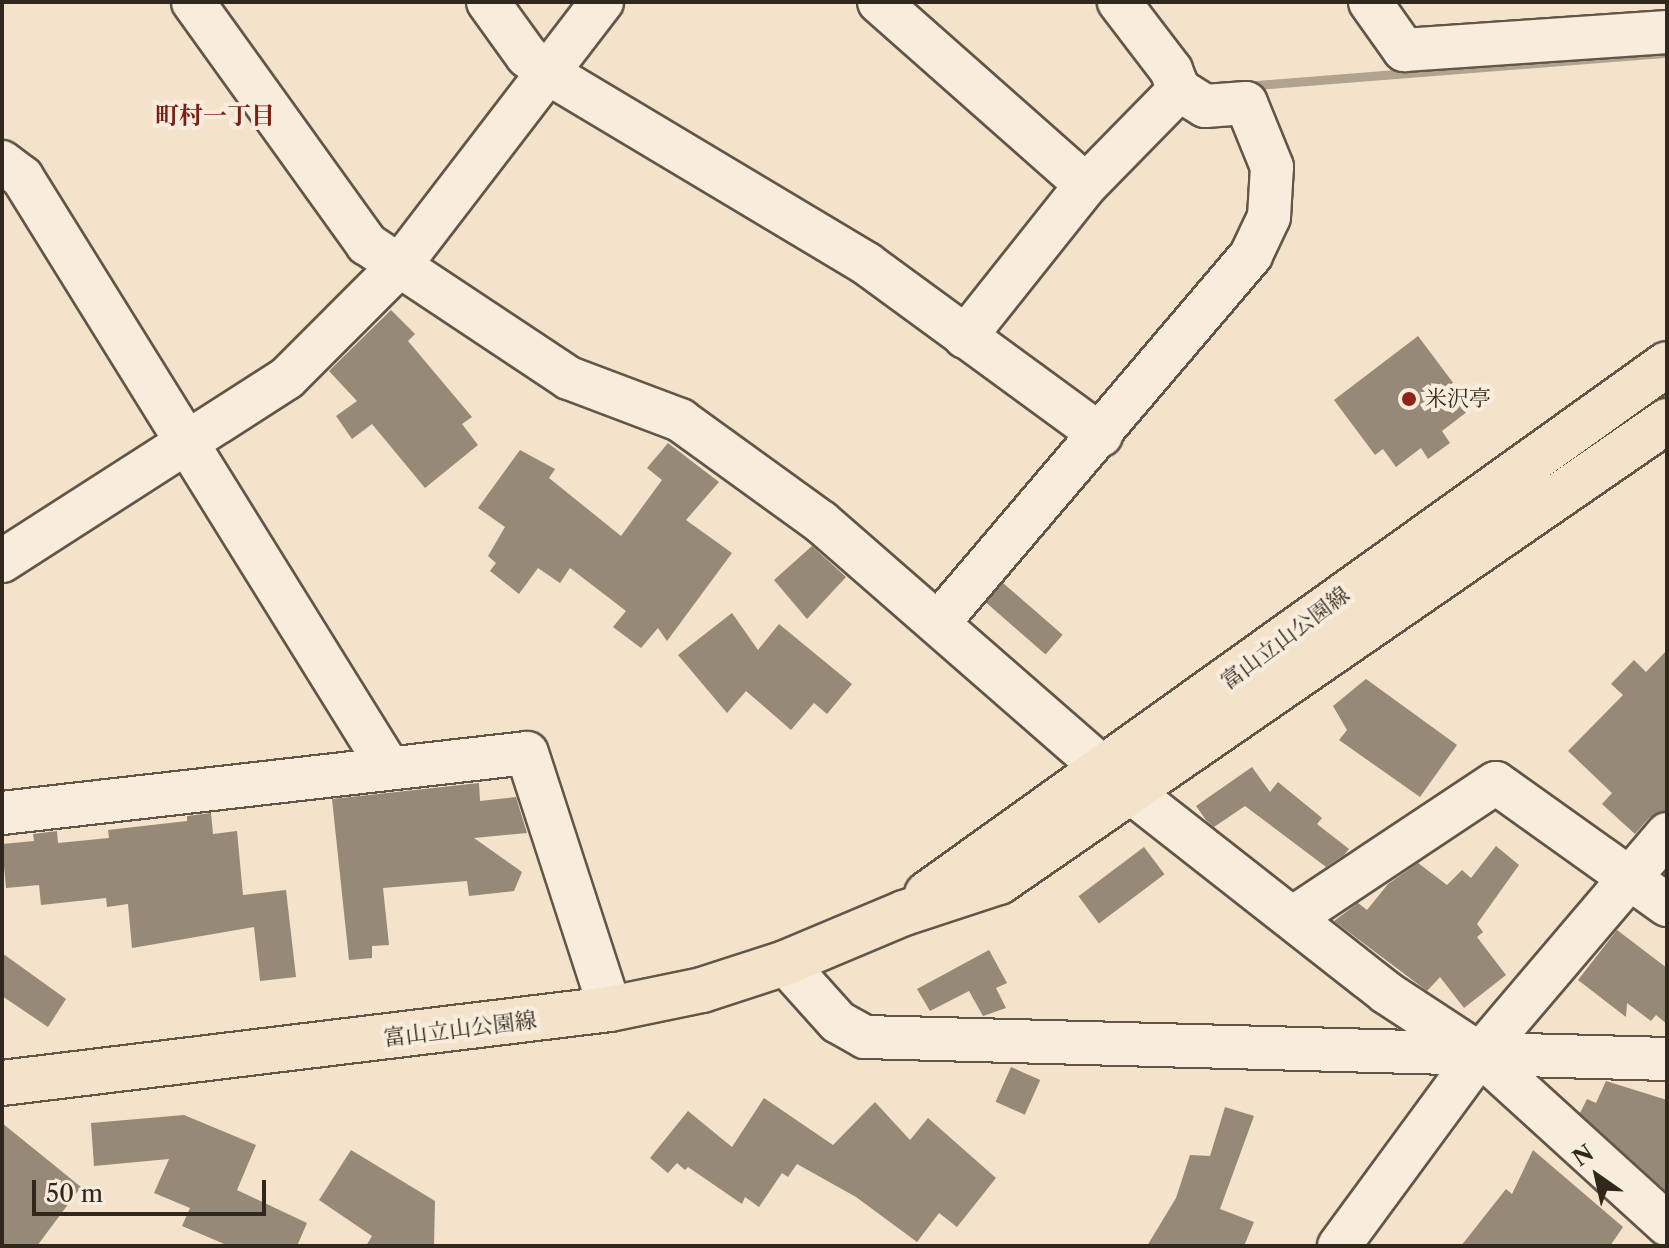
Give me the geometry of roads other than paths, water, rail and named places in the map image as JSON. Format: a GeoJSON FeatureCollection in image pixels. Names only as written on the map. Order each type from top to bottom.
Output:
{"type":"FeatureCollection","features":[{"type":"Feature","properties":{"kind":"main road","name":"富山立山公園線"},"geometry":{"type":"LineString","coordinates":[[1118,781],[1665,369]]}},
{"type":"Feature","properties":{"kind":"main road","name":"富山立山公園線"},"geometry":{"type":"LineString","coordinates":[[2,1083],[610,1009],[702,990],[785,963],[904,913],[980,853],[1118,781],[1667,421]]}},
{"type":"Feature","properties":{"kind":"street"},"geometry":{"type":"LineString","coordinates":[[193,2],[367,244],[569,378],[680,420],[821,522],[1118,781],[1387,993],[1480,1054],[1660,1231]]}},
{"type":"Feature","properties":{"kind":"street"},"geometry":{"type":"LineString","coordinates":[[488,2],[527,56],[548,73],[867,264],[1101,435]]}},
{"type":"Feature","properties":{"kind":"street"},"geometry":{"type":"LineString","coordinates":[[2,561],[287,378],[400,265],[602,2]]}},
{"type":"Feature","properties":{"kind":"street"},"geometry":{"type":"LineString","coordinates":[[879,2],[1086,185]]}},
{"type":"Feature","properties":{"kind":"street"},"geometry":{"type":"LineString","coordinates":[[938,623],[1251,255],[1269,217],[1272,167],[1246,103],[1205,106],[1179,90],[1171,70],[1119,2]]}},
{"type":"Feature","properties":{"kind":"street"},"geometry":{"type":"LineString","coordinates":[[1370,2],[1404,50],[1667,32]]}},
{"type":"Feature","properties":{"kind":"street"},"geometry":{"type":"LineString","coordinates":[[965,337],[1086,185],[1179,90]]}},
{"type":"Feature","properties":{"kind":"street"},"geometry":{"type":"LineString","coordinates":[[2,162],[22,177],[387,765]]}},
{"type":"Feature","properties":{"kind":"street"},"geometry":{"type":"LineString","coordinates":[[2,813],[325,777],[387,765],[527,753],[610,1009]]}},
{"type":"Feature","properties":{"kind":"street"},"geometry":{"type":"LineString","coordinates":[[1294,917],[1496,783],[1667,905]]}},
{"type":"Feature","properties":{"kind":"street"},"geometry":{"type":"LineString","coordinates":[[1339,1246],[1480,1054],[1667,834]]}},
{"type":"Feature","properties":{"kind":"street"},"geometry":{"type":"LineString","coordinates":[[785,963],[838,1022],[865,1037],[1667,1059]]}},
{"type":"Feature","properties":{"kind":"waterway"},"geometry":{"type":"LineString","coordinates":[[1244,86],[1667,53]]}},
{"type":"Feature","properties":{"kind":"place","name":"米沢亭"},"geometry":{"type":"Point","coordinates":[1409,399]}},
{"type":"Feature","properties":{"kind":"district","name":"町村一丁目"},"geometry":{"type":"Point","coordinates":[215,116]}}]}
